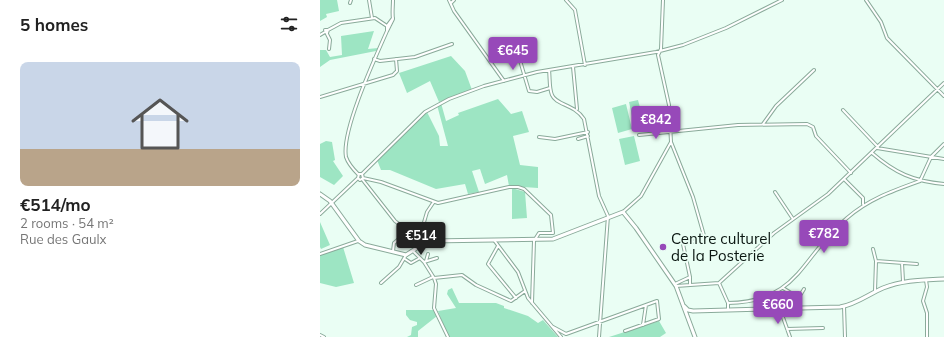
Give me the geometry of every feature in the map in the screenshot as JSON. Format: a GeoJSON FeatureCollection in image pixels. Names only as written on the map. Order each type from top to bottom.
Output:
{"type":"FeatureCollection","features":[{"type":"Feature","properties":{"kind":"main road"},"geometry":{"type":"LineString","coordinates":[[320,194],[332,203],[360,241],[370,248],[406,257],[426,242],[431,241],[561,237],[608,216],[623,212],[636,228],[675,285],[684,306],[689,312],[694,337]]}},
{"type":"Feature","properties":{"kind":"main road"},"geometry":{"type":"LineString","coordinates":[[689,312],[844,306],[875,291],[903,281],[944,279]]}},
{"type":"Feature","properties":{"kind":"street"},"geometry":{"type":"LineString","coordinates":[[369,0],[372,18]]}},
{"type":"Feature","properties":{"kind":"street"},"geometry":{"type":"LineString","coordinates":[[320,214],[358,178],[358,174],[351,166],[346,155],[350,129],[364,84],[393,18],[393,0]]}},
{"type":"Feature","properties":{"kind":"street"},"geometry":{"type":"LineString","coordinates":[[449,0],[454,11],[504,81]]}},
{"type":"Feature","properties":{"kind":"street"},"geometry":{"type":"LineString","coordinates":[[451,3],[454,0]]}},
{"type":"Feature","properties":{"kind":"street"},"geometry":{"type":"LineString","coordinates":[[566,0],[575,10],[585,64]]}},
{"type":"Feature","properties":{"kind":"street"},"geometry":{"type":"LineString","coordinates":[[663,0],[660,51],[658,55],[666,84],[671,142],[693,197],[704,239],[683,244],[690,277],[690,285]]}},
{"type":"Feature","properties":{"kind":"street"},"geometry":{"type":"LineString","coordinates":[[358,174],[362,174],[414,121],[429,109],[449,98],[525,75],[660,51],[707,36],[782,0]]}},
{"type":"Feature","properties":{"kind":"street"},"geometry":{"type":"LineString","coordinates":[[866,0],[881,22],[887,38],[944,96]]}},
{"type":"Feature","properties":{"kind":"street"},"geometry":{"type":"LineString","coordinates":[[320,35],[341,23],[372,18],[390,23]]}},
{"type":"Feature","properties":{"kind":"street"},"geometry":{"type":"LineString","coordinates":[[383,22],[387,26]]}},
{"type":"Feature","properties":{"kind":"street"},"geometry":{"type":"LineString","coordinates":[[387,31],[387,26],[390,23]]}},
{"type":"Feature","properties":{"kind":"street"},"geometry":{"type":"LineString","coordinates":[[387,26],[390,23]]}},
{"type":"Feature","properties":{"kind":"street"},"geometry":{"type":"LineString","coordinates":[[326,32],[330,40],[329,49]]}},
{"type":"Feature","properties":{"kind":"street"},"geometry":{"type":"LineString","coordinates":[[374,59],[396,59],[421,56],[452,44]]}},
{"type":"Feature","properties":{"kind":"street"},"geometry":{"type":"LineString","coordinates":[[516,47],[531,92],[550,88]]}},
{"type":"Feature","properties":{"kind":"street"},"geometry":{"type":"LineString","coordinates":[[320,97],[396,74],[396,59]]}},
{"type":"Feature","properties":{"kind":"street"},"geometry":{"type":"LineString","coordinates":[[573,66],[577,110]]}},
{"type":"Feature","properties":{"kind":"street"},"geometry":{"type":"LineString","coordinates":[[549,70],[550,88],[553,98],[577,110],[584,119],[588,132],[599,196],[608,216],[599,337]]}},
{"type":"Feature","properties":{"kind":"street"},"geometry":{"type":"LineString","coordinates":[[763,124],[776,106],[814,70]]}},
{"type":"Feature","properties":{"kind":"street"},"geometry":{"type":"LineString","coordinates":[[675,285],[719,283],[752,251],[828,194],[944,83]]}},
{"type":"Feature","properties":{"kind":"street"},"geometry":{"type":"LineString","coordinates":[[843,110],[878,147],[944,159]]}},
{"type":"Feature","properties":{"kind":"street"},"geometry":{"type":"LineString","coordinates":[[638,135],[763,124],[810,125],[816,136],[851,173]]}},
{"type":"Feature","properties":{"kind":"street"},"geometry":{"type":"LineString","coordinates":[[539,137],[555,139],[588,132]]}},
{"type":"Feature","properties":{"kind":"street"},"geometry":{"type":"LineString","coordinates":[[578,139],[588,136]]}},
{"type":"Feature","properties":{"kind":"street"},"geometry":{"type":"LineString","coordinates":[[623,212],[641,196],[671,142]]}},
{"type":"Feature","properties":{"kind":"street"},"geometry":{"type":"LineString","coordinates":[[728,303],[754,301],[783,288],[793,280],[838,226],[863,205],[884,193],[920,181],[931,157],[944,144]]}},
{"type":"Feature","properties":{"kind":"street"},"geometry":{"type":"LineString","coordinates":[[872,153],[897,172],[920,181],[944,184]]}},
{"type":"Feature","properties":{"kind":"street"},"geometry":{"type":"LineString","coordinates":[[362,174],[363,179],[391,218],[408,231],[431,241]]}},
{"type":"Feature","properties":{"kind":"street"},"geometry":{"type":"LineString","coordinates":[[358,178],[382,182],[433,203],[444,203],[460,197],[509,187],[524,189],[551,215],[553,233],[539,233],[534,239],[532,303]]}},
{"type":"Feature","properties":{"kind":"street"},"geometry":{"type":"LineString","coordinates":[[844,179],[863,198],[870,200]]}},
{"type":"Feature","properties":{"kind":"street"},"geometry":{"type":"LineString","coordinates":[[774,192],[793,219]]}},
{"type":"Feature","properties":{"kind":"street"},"geometry":{"type":"LineString","coordinates":[[863,198],[863,205]]}},
{"type":"Feature","properties":{"kind":"street"},"geometry":{"type":"LineString","coordinates":[[420,236],[427,212],[433,203]]}},
{"type":"Feature","properties":{"kind":"street"},"geometry":{"type":"LineString","coordinates":[[393,253],[394,243],[408,231]]}},
{"type":"Feature","properties":{"kind":"street"},"geometry":{"type":"LineString","coordinates":[[494,240],[518,272],[525,291],[532,303],[561,337]]}},
{"type":"Feature","properties":{"kind":"street"},"geometry":{"type":"LineString","coordinates":[[320,254],[360,241]]}},
{"type":"Feature","properties":{"kind":"street"},"geometry":{"type":"LineString","coordinates":[[498,246],[488,264],[516,298]]}},
{"type":"Feature","properties":{"kind":"street"},"geometry":{"type":"LineString","coordinates":[[873,249],[876,261],[875,291]]}},
{"type":"Feature","properties":{"kind":"street"},"geometry":{"type":"LineString","coordinates":[[414,252],[425,261],[434,277],[436,288],[434,308],[448,337]]}},
{"type":"Feature","properties":{"kind":"street"},"geometry":{"type":"LineString","coordinates":[[425,261],[428,254]]}},
{"type":"Feature","properties":{"kind":"street"},"geometry":{"type":"LineString","coordinates":[[381,283],[406,257],[411,263],[420,258]]}},
{"type":"Feature","properties":{"kind":"street"},"geometry":{"type":"LineString","coordinates":[[425,261],[437,258]]}},
{"type":"Feature","properties":{"kind":"street"},"geometry":{"type":"LineString","coordinates":[[876,261],[917,264]]}},
{"type":"Feature","properties":{"kind":"street"},"geometry":{"type":"LineString","coordinates":[[902,263],[903,281]]}},
{"type":"Feature","properties":{"kind":"street"},"geometry":{"type":"LineString","coordinates":[[416,285],[434,277],[462,275],[476,285],[510,301],[525,291]]}},
{"type":"Feature","properties":{"kind":"street"},"geometry":{"type":"LineString","coordinates":[[675,285],[690,277]]}},
{"type":"Feature","properties":{"kind":"street"},"geometry":{"type":"LineString","coordinates":[[926,280],[927,287],[923,301],[927,313],[927,337]]}},
{"type":"Feature","properties":{"kind":"street"},"geometry":{"type":"LineString","coordinates":[[719,283],[728,303],[728,310]]}},
{"type":"Feature","properties":{"kind":"street"},"geometry":{"type":"LineString","coordinates":[[783,288],[791,293],[801,294],[804,289]]}},
{"type":"Feature","properties":{"kind":"street"},"geometry":{"type":"LineString","coordinates":[[771,294],[772,309]]}},
{"type":"Feature","properties":{"kind":"street"},"geometry":{"type":"LineString","coordinates":[[566,334],[657,301],[660,319],[626,331]]}},
{"type":"Feature","properties":{"kind":"street"},"geometry":{"type":"LineString","coordinates":[[643,325],[646,305]]}},
{"type":"Feature","properties":{"kind":"street"},"geometry":{"type":"LineString","coordinates":[[844,306],[845,337]]}},
{"type":"Feature","properties":{"kind":"street"},"geometry":{"type":"LineString","coordinates":[[780,309],[790,337]]}},
{"type":"Feature","properties":{"kind":"street"},"geometry":{"type":"LineString","coordinates":[[552,327],[566,334],[567,337]]}},
{"type":"Feature","properties":{"kind":"street"},"geometry":{"type":"LineString","coordinates":[[787,329],[823,328]]}},
{"type":"Feature","properties":{"kind":"street"},"geometry":{"type":"LineString","coordinates":[[320,335],[324,337]]}},
{"type":"Feature","properties":{"kind":"green space"},"geometry":{"type":"Polygon","coordinates":[[[320,0],[337,0],[339,11],[326,14],[327,17],[320,21],[320,0]]]}},
{"type":"Feature","properties":{"kind":"green space"},"geometry":{"type":"Polygon","coordinates":[[[374,31],[368,49],[378,48],[376,51],[330,60],[320,67],[320,50],[326,50],[330,57],[342,55],[341,36],[374,31]]]}},
{"type":"Feature","properties":{"kind":"green space"},"geometry":{"type":"Polygon","coordinates":[[[451,56],[465,71],[472,90],[439,102],[430,81],[407,93],[399,73],[451,56]]]}},
{"type":"Feature","properties":{"kind":"green space"},"geometry":{"type":"Polygon","coordinates":[[[498,99],[511,114],[522,111],[529,132],[513,136],[520,165],[538,167],[538,188],[509,186],[507,175],[485,184],[480,169],[472,171],[479,192],[468,194],[465,184],[436,189],[390,170],[381,170],[377,160],[427,112],[439,136],[440,146],[448,146],[437,105],[441,103],[446,121],[459,115],[458,113],[498,99]]]}},
{"type":"Feature","properties":{"kind":"green space"},"geometry":{"type":"Polygon","coordinates":[[[638,100],[643,119],[633,121],[629,102],[638,100]]]}},
{"type":"Feature","properties":{"kind":"green space"},"geometry":{"type":"Polygon","coordinates":[[[626,104],[632,129],[618,133],[612,108],[626,104]]]}},
{"type":"Feature","properties":{"kind":"green space"},"geometry":{"type":"Polygon","coordinates":[[[634,136],[640,161],[625,165],[619,139],[634,136]]]}},
{"type":"Feature","properties":{"kind":"green space"},"geometry":{"type":"Polygon","coordinates":[[[326,141],[332,142],[335,160],[333,161],[343,176],[334,185],[320,177],[320,144],[326,141]]]}},
{"type":"Feature","properties":{"kind":"green space"},"geometry":{"type":"Polygon","coordinates":[[[512,188],[525,192],[527,218],[512,219],[512,188]]]}},
{"type":"Feature","properties":{"kind":"green space"},"geometry":{"type":"Polygon","coordinates":[[[320,222],[330,245],[321,249],[320,247],[320,222]]]}},
{"type":"Feature","properties":{"kind":"green space"},"geometry":{"type":"Polygon","coordinates":[[[343,247],[354,283],[336,287],[320,283],[320,254],[343,247]]]}},
{"type":"Feature","properties":{"kind":"green space"},"geometry":{"type":"Polygon","coordinates":[[[452,288],[459,303],[496,303],[504,306],[504,308],[528,316],[538,323],[543,320],[558,337],[448,337],[438,311],[456,308],[447,294],[448,290],[452,288]]]}},
{"type":"Feature","properties":{"kind":"green space"},"geometry":{"type":"Polygon","coordinates":[[[406,310],[434,310],[437,316],[418,331],[418,337],[407,337],[411,335],[412,327],[417,325],[417,322],[410,320],[406,315],[406,310]]]}},
{"type":"Feature","properties":{"kind":"green space"},"geometry":{"type":"Polygon","coordinates":[[[659,321],[666,333],[660,337],[609,337],[659,321]]]}},
{"type":"Feature","properties":{"kind":"place","name":"Centre culturel de la Posterie"},"geometry":{"type":"Point","coordinates":[663,247]}}]}
